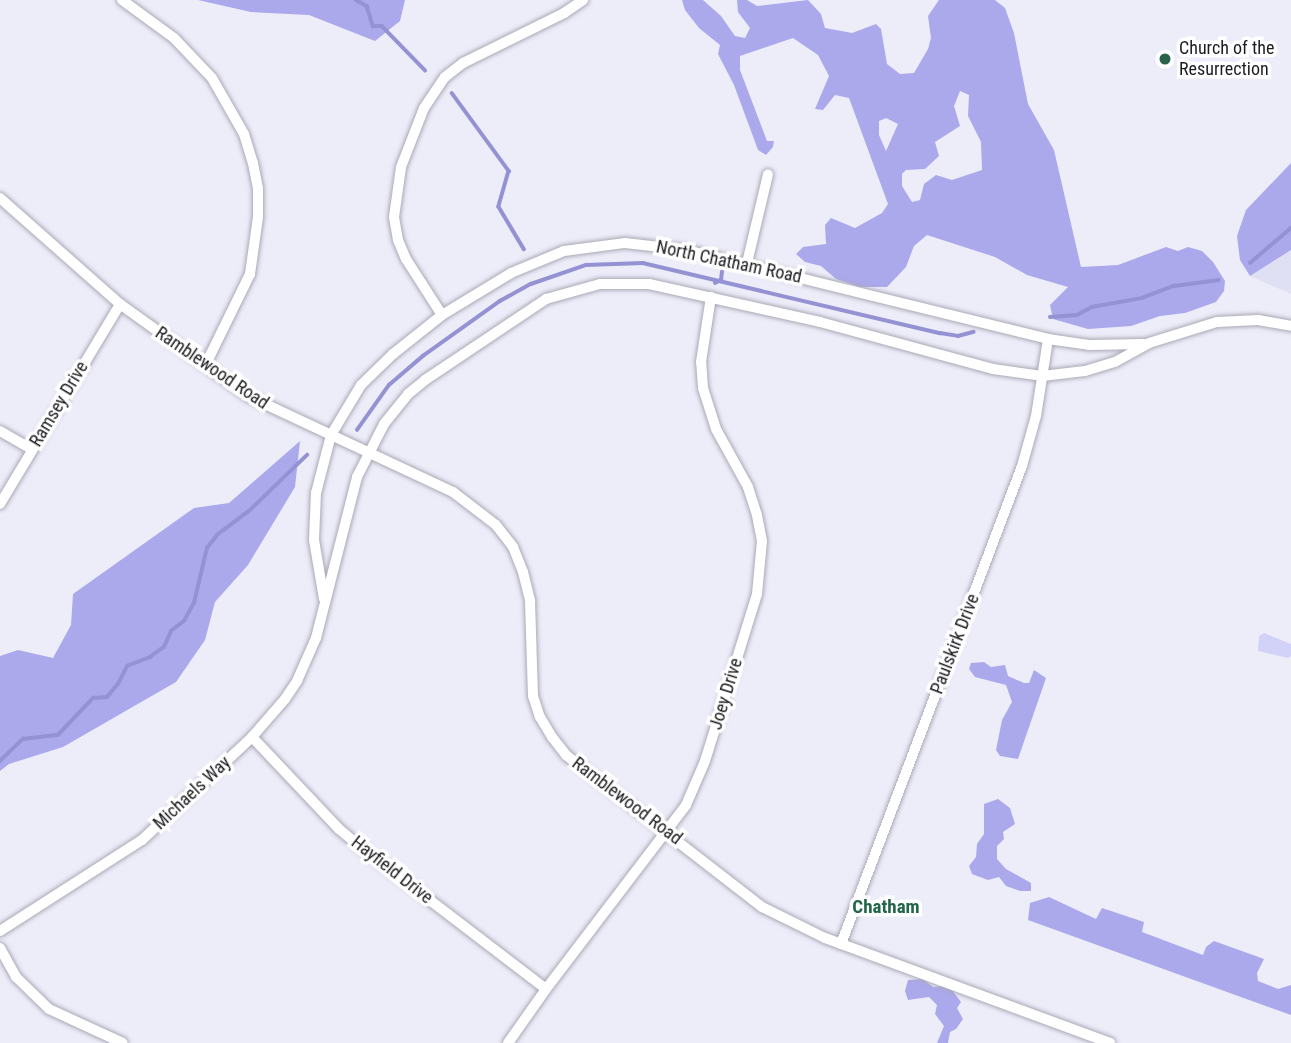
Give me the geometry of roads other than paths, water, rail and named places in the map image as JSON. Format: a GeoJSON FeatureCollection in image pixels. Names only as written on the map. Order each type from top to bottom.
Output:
{"type":"FeatureCollection","features":[{"type":"Feature","properties":{"kind":"street"},"geometry":{"type":"LineString","coordinates":[[122,0],[174,38],[212,78],[244,134],[253,163],[258,188],[258,217],[250,274],[206,364]]}},
{"type":"Feature","properties":{"kind":"street"},"geometry":{"type":"LineString","coordinates":[[442,316],[406,259],[398,240],[394,217],[401,167],[424,108],[445,77],[463,63],[564,13],[583,0]]}},
{"type":"Feature","properties":{"kind":"street"},"geometry":{"type":"LineString","coordinates":[[747,263],[768,174]]}},
{"type":"Feature","properties":{"kind":"street","name":"Ramblewood Road"},"geometry":{"type":"LineString","coordinates":[[0,198],[120,304],[248,396],[453,492],[496,525],[513,547],[530,601],[530,669],[540,717],[566,755],[762,906],[805,930],[1110,1043]]}},
{"type":"Feature","properties":{"kind":"street","name":"North Chatham Road"},"geometry":{"type":"LineString","coordinates":[[331,435],[361,385],[377,368],[442,316],[534,262],[564,251],[596,245],[654,245],[747,263],[1048,339],[1089,345],[1149,343]]}},
{"type":"Feature","properties":{"kind":"street","name":"North Chatham Road"},"geometry":{"type":"LineString","coordinates":[[369,452],[384,424],[408,394],[518,315],[547,299],[600,284],[624,283],[676,288],[820,322],[993,369],[1042,376],[1085,371],[1115,362],[1149,343],[1199,327],[1236,319],[1291,326]]}},
{"type":"Feature","properties":{"kind":"street","name":"Joey Drive"},"geometry":{"type":"LineString","coordinates":[[508,1043],[667,831],[698,782],[757,594],[762,541],[751,496],[737,463],[716,429],[703,388],[701,362],[711,298]]}},
{"type":"Feature","properties":{"kind":"street","name":"Ramsey Drive"},"geometry":{"type":"LineString","coordinates":[[0,504],[120,304]]}},
{"type":"Feature","properties":{"kind":"street","name":"Paulskirk Drive"},"geometry":{"type":"LineString","coordinates":[[841,944],[1023,466],[1032,434],[1048,339]]}},
{"type":"Feature","properties":{"kind":"street"},"geometry":{"type":"LineString","coordinates":[[0,430],[31,449]]}},
{"type":"Feature","properties":{"kind":"street","name":"Michaels Way"},"geometry":{"type":"LineString","coordinates":[[324,602],[314,540],[314,519],[316,493],[331,435]]}},
{"type":"Feature","properties":{"kind":"street","name":"Michaels Way"},"geometry":{"type":"LineString","coordinates":[[0,931],[142,840],[251,737],[297,681],[316,638],[349,504],[369,452]]}},
{"type":"Feature","properties":{"kind":"street","name":"Hayfield Drive"},"geometry":{"type":"LineString","coordinates":[[251,737],[355,842],[546,989]]}},
{"type":"Feature","properties":{"kind":"street"},"geometry":{"type":"LineString","coordinates":[[0,948],[16,977],[49,1009],[123,1043]]}},
{"type":"Feature","properties":{"kind":"waterway"},"geometry":{"type":"LineString","coordinates":[[356,0],[367,6],[373,26],[382,26],[425,70]]}},
{"type":"Feature","properties":{"kind":"waterway"},"geometry":{"type":"LineString","coordinates":[[452,93],[509,171],[499,207],[524,249]]}},
{"type":"Feature","properties":{"kind":"waterway"},"geometry":{"type":"LineString","coordinates":[[1250,263],[1291,228]]}},
{"type":"Feature","properties":{"kind":"waterway"},"geometry":{"type":"LineString","coordinates":[[357,430],[389,385],[423,356],[500,301],[531,284],[586,265],[643,263],[940,333],[958,336],[973,332]]}},
{"type":"Feature","properties":{"kind":"waterway"},"geometry":{"type":"LineString","coordinates":[[715,283],[721,280],[722,272]]}},
{"type":"Feature","properties":{"kind":"waterway"},"geometry":{"type":"LineString","coordinates":[[1050,317],[1077,315],[1092,307],[1142,298],[1174,286],[1219,280]]}},
{"type":"Feature","properties":{"kind":"waterway"},"geometry":{"type":"LineString","coordinates":[[0,761],[23,739],[58,735],[93,698],[107,697],[118,684],[127,666],[150,657],[164,647],[171,631],[184,621],[194,603],[207,548],[217,535],[248,512],[307,455]]}},
{"type":"Feature","properties":{"kind":"place","name":"Church of the Resurrection"},"geometry":{"type":"Point","coordinates":[1165,59]}},
{"type":"Feature","properties":{"kind":"district","name":"Chatham"},"geometry":{"type":"Point","coordinates":[886,907]}}]}
